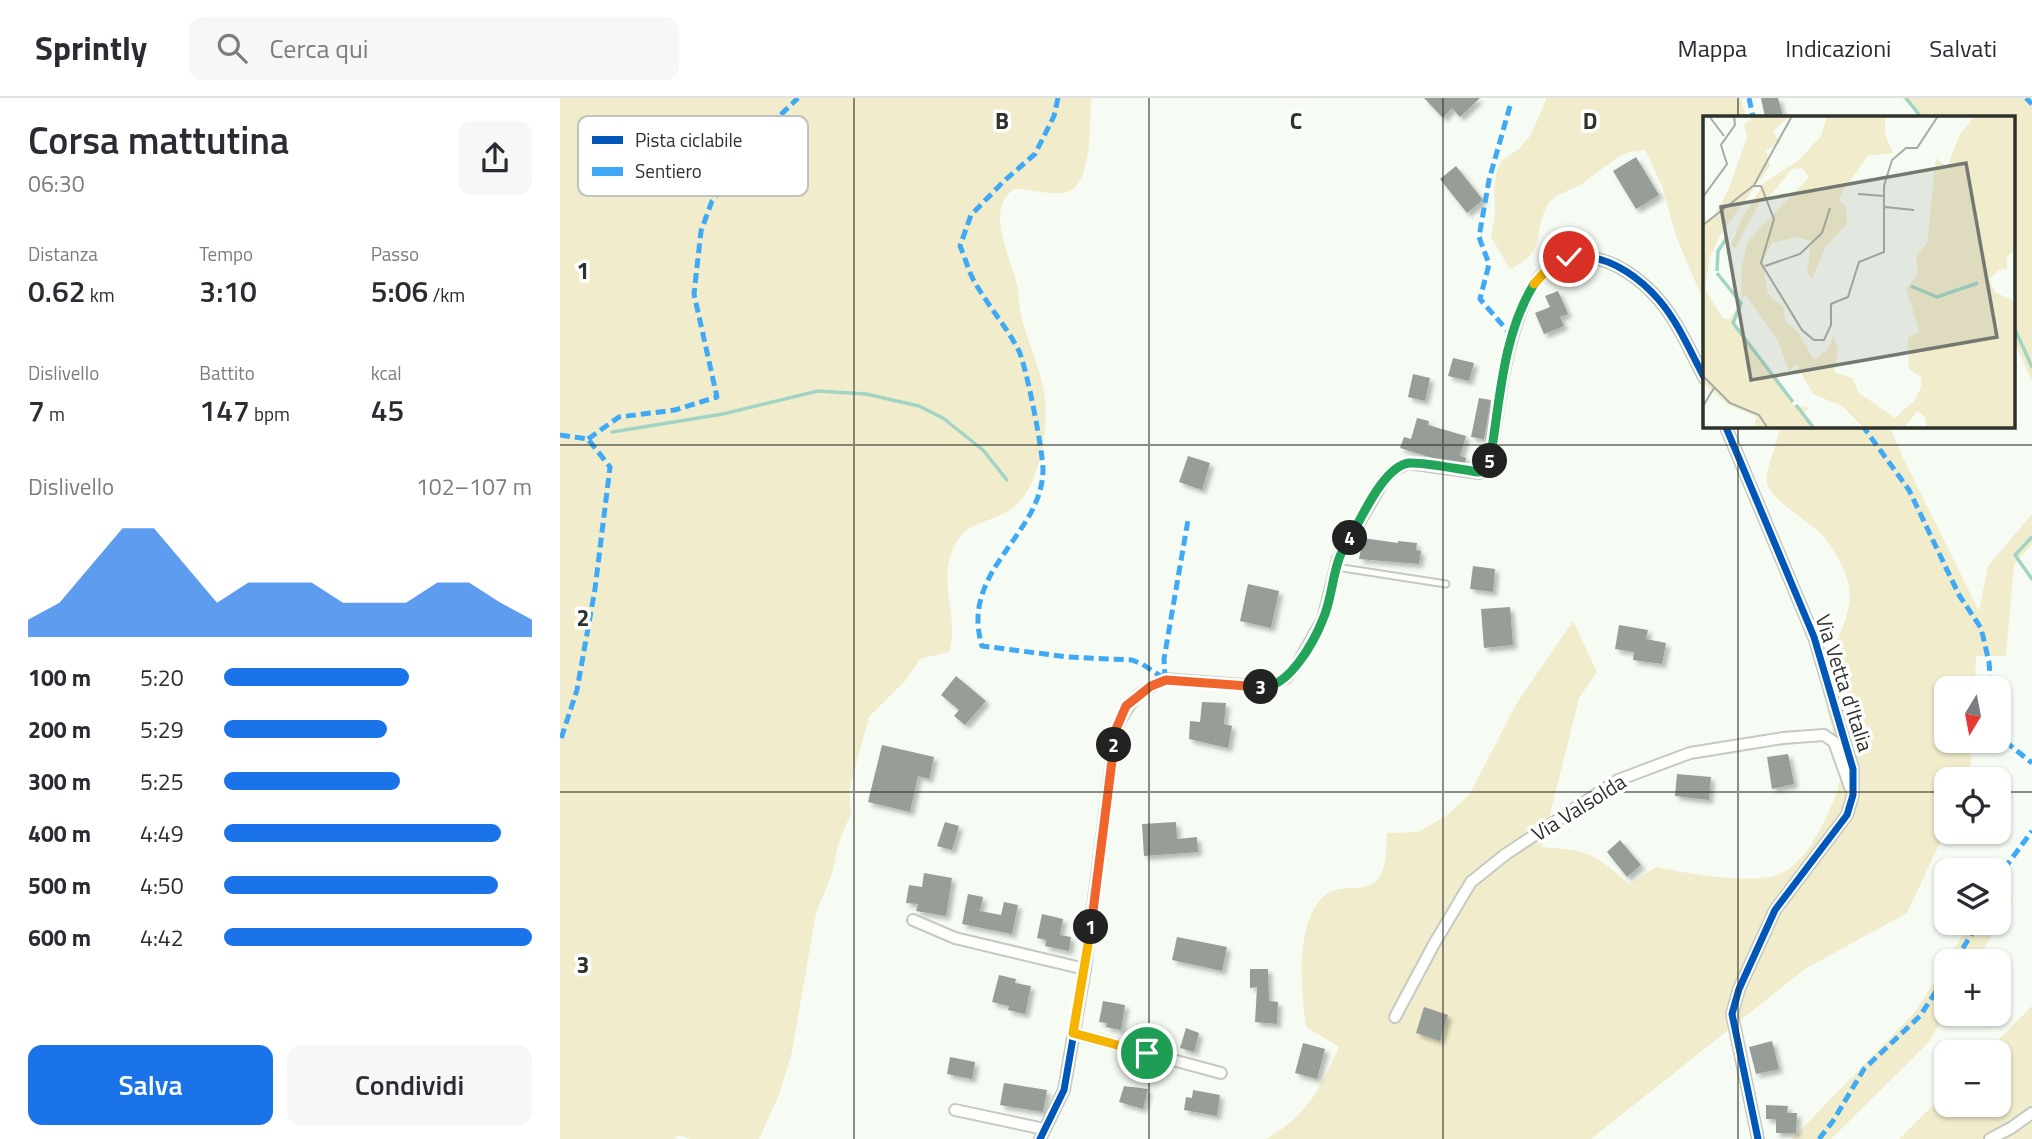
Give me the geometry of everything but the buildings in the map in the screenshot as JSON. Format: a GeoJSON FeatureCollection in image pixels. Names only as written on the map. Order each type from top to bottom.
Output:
{"type":"FeatureCollection","features":[{"type":"Feature","properties":{"kind":"street"},"geometry":{"type":"LineString","coordinates":[[955,1110],[1042,1134],[1064,1090],[1085,969],[1116,729],[1126,706],[1151,686],[1166,680],[1268,687],[1286,678],[1297,665],[1323,619],[1338,559],[1384,480],[1394,470],[1408,463],[1479,472],[1490,461],[1511,335],[1527,296],[1538,278],[1552,264],[1569,257],[1584,256],[1604,260],[1624,269],[1660,301],[1703,376]]}},
{"type":"Feature","properties":{"kind":"street","name":"Via Vetta d'Italia"},"geometry":{"type":"LineString","coordinates":[[1727,427],[1814,637],[1853,769],[1853,796],[1847,815],[1775,910],[1735,1002],[1732,1014],[1758,1139]]}},
{"type":"Feature","properties":{"kind":"street","name":"Via Valsolda"},"geometry":{"type":"LineString","coordinates":[[1395,1017],[1471,882],[1506,854],[1618,780],[1690,753],[1783,737],[1824,735],[1834,743],[1853,796]]}},
{"type":"Feature","properties":{"kind":"street"},"geometry":{"type":"LineString","coordinates":[[913,920],[954,938],[1085,969]]}},
{"type":"Feature","properties":{"kind":"street"},"geometry":{"type":"LineString","coordinates":[[1073,1033],[1222,1073]]}},
{"type":"Feature","properties":{"kind":"street"},"geometry":{"type":"LineString","coordinates":[[1990,1139],[2032,1113]]}},
{"type":"Feature","properties":{"kind":"lane"},"geometry":{"type":"LineString","coordinates":[[1336,567],[1446,584]]}},
{"type":"Feature","properties":{"kind":"shaded area"},"geometry":{"type":"Polygon","coordinates":[[[560,98],[1091,98],[1088,153],[1080,180],[1073,189],[1058,193],[1014,189],[1005,198],[1001,210],[1002,237],[1044,392],[1044,439],[1036,473],[1029,489],[1010,510],[975,525],[961,536],[955,545],[950,557],[947,580],[952,629],[949,652],[920,659],[905,681],[869,717],[849,790],[851,813],[838,845],[833,871],[816,913],[792,1052],[779,1095],[759,1139],[690,1139],[679,1135],[675,1139],[560,1139],[560,98]]]}},
{"type":"Feature","properties":{"kind":"shaded area"},"geometry":{"type":"Polygon","coordinates":[[[1547,98],[1741,98],[1746,116],[1703,116],[1703,300],[1676,236],[1662,186],[1645,150],[1623,155],[1583,183],[1554,198],[1547,206],[1537,242],[1530,256],[1510,269],[1491,237],[1495,215],[1494,188],[1502,160],[1519,149],[1530,136],[1547,98]]]}},
{"type":"Feature","properties":{"kind":"shaded area"},"geometry":{"type":"Polygon","coordinates":[[[1902,98],[2032,98],[2032,381],[2014,341],[2014,116],[1919,116],[1902,98]]]}},
{"type":"Feature","properties":{"kind":"shaded area"},"geometry":{"type":"Polygon","coordinates":[[[1780,427],[1890,427],[1979,611],[1988,566],[2032,514],[2032,544],[2014,564],[2006,656],[1976,656],[1975,676],[1934,676],[1934,753],[1971,753],[1971,767],[1934,767],[1934,844],[1939,844],[1907,913],[1805,969],[1591,1139],[1265,1139],[1291,1121],[1311,1100],[1339,1047],[1306,1027],[1302,994],[1302,953],[1305,933],[1319,901],[1332,891],[1372,884],[1382,873],[1387,833],[1418,832],[1446,816],[1469,795],[1518,701],[1573,621],[1597,672],[1579,698],[1542,847],[1590,855],[1607,865],[1629,884],[1656,867],[1720,877],[1770,877],[1789,869],[1807,850],[1825,820],[1841,776],[1840,758],[1825,701],[1824,681],[1830,656],[1846,619],[1850,593],[1843,568],[1824,537],[1769,489],[1768,469],[1780,427]]]}},
{"type":"Feature","properties":{"kind":"shaded area"},"geometry":{"type":"Polygon","coordinates":[[[1962,935],[1992,935],[1983,949],[1954,949],[1962,935]]]}},
{"type":"Feature","properties":{"kind":"shaded area"},"geometry":{"type":"Polygon","coordinates":[[[1934,982],[1934,1026],[1938,1026],[1929,1042],[1831,1139],[1792,1139],[1916,1011],[1934,982]]]}},
{"type":"Feature","properties":{"kind":"shaded area"},"geometry":{"type":"Polygon","coordinates":[[[2032,1006],[2032,1139],[1899,1139],[1934,1104],[1934,1117],[2011,1117],[2011,1040],[1998,1040],[2032,1006]]]}},
{"type":"Feature","properties":{"kind":"waterway"},"geometry":{"type":"LineString","coordinates":[[1906,98],[1920,116]]}},
{"type":"Feature","properties":{"kind":"waterway"},"geometry":{"type":"LineString","coordinates":[[2014,327],[2032,367]]}},
{"type":"Feature","properties":{"kind":"waterway"},"geometry":{"type":"LineString","coordinates":[[612,432],[723,414],[818,391],[866,394],[919,406],[943,418],[983,450],[1007,480]]}},
{"type":"Feature","properties":{"kind":"waterway"},"geometry":{"type":"LineString","coordinates":[[2032,537],[2015,555],[2032,579]]}},
{"type":"Feature","properties":{"kind":"marked path"},"geometry":{"type":"LineString","coordinates":[[779,116],[798,98]]}},
{"type":"Feature","properties":{"kind":"marked path"},"geometry":{"type":"LineString","coordinates":[[1058,98],[1054,116],[1035,154],[971,215],[960,246],[974,281],[1013,340],[1021,357],[1034,408],[1043,470],[1039,493],[1030,515],[991,574],[982,596],[978,619],[982,646],[1068,657],[1132,660],[1165,679]]}},
{"type":"Feature","properties":{"kind":"marked path"},"geometry":{"type":"LineString","coordinates":[[1749,98],[1753,116]]}},
{"type":"Feature","properties":{"kind":"marked path"},"geometry":{"type":"LineString","coordinates":[[2026,98],[2032,104]]}},
{"type":"Feature","properties":{"kind":"marked path"},"geometry":{"type":"LineString","coordinates":[[1510,106],[1489,180],[1479,237],[1489,264],[1480,299],[1511,335]]}},
{"type":"Feature","properties":{"kind":"marked path"},"geometry":{"type":"LineString","coordinates":[[588,439],[619,417],[675,410],[717,397],[694,294],[701,231],[716,196]]}},
{"type":"Feature","properties":{"kind":"marked path"},"geometry":{"type":"LineString","coordinates":[[1863,427],[1909,490],[1959,595],[1981,628],[1990,676]]}},
{"type":"Feature","properties":{"kind":"marked path"},"geometry":{"type":"LineString","coordinates":[[560,435],[588,439],[610,467],[595,589],[577,690],[560,742]]}},
{"type":"Feature","properties":{"kind":"marked path"},"geometry":{"type":"LineString","coordinates":[[1165,679],[1164,659],[1188,520]]}},
{"type":"Feature","properties":{"kind":"marked path"},"geometry":{"type":"LineString","coordinates":[[2011,746],[2032,763]]}},
{"type":"Feature","properties":{"kind":"marked path"},"geometry":{"type":"LineString","coordinates":[[2011,860],[2032,831]]}},
{"type":"Feature","properties":{"kind":"marked path"},"geometry":{"type":"LineString","coordinates":[[1962,949],[1971,935]]}},
{"type":"Feature","properties":{"kind":"marked path"},"geometry":{"type":"LineString","coordinates":[[1819,1139],[1864,1069],[1920,1016],[1934,994]]}},
{"type":"Feature","properties":{"kind":"cycle path"},"geometry":{"type":"LineString","coordinates":[[1040,1139],[1064,1090],[1085,969],[1116,729],[1135,699],[1165,679],[1268,687],[1286,678],[1297,665],[1323,619],[1338,559],[1384,480],[1394,470],[1408,463],[1479,473],[1490,461],[1503,379],[1518,318],[1539,278],[1554,264],[1571,258],[1589,257],[1626,271],[1659,300],[1684,338],[1703,375]]}},
{"type":"Feature","properties":{"kind":"cycle path"},"geometry":{"type":"LineString","coordinates":[[1726,427],[1814,637],[1853,769],[1853,795],[1847,815],[1775,910],[1739,989],[1732,1014],[1758,1139]]}},
{"type":"Feature","properties":{"kind":"route"},"geometry":{"type":"LineString","coordinates":[[1147,1053],[1073,1033],[1085,969],[1116,729],[1126,706],[1151,686],[1166,680],[1268,687],[1286,678],[1297,665],[1323,619],[1338,559],[1384,480],[1394,470],[1408,463],[1479,472],[1490,461],[1511,335],[1527,296],[1538,278],[1552,264],[1569,257]]}}]}
